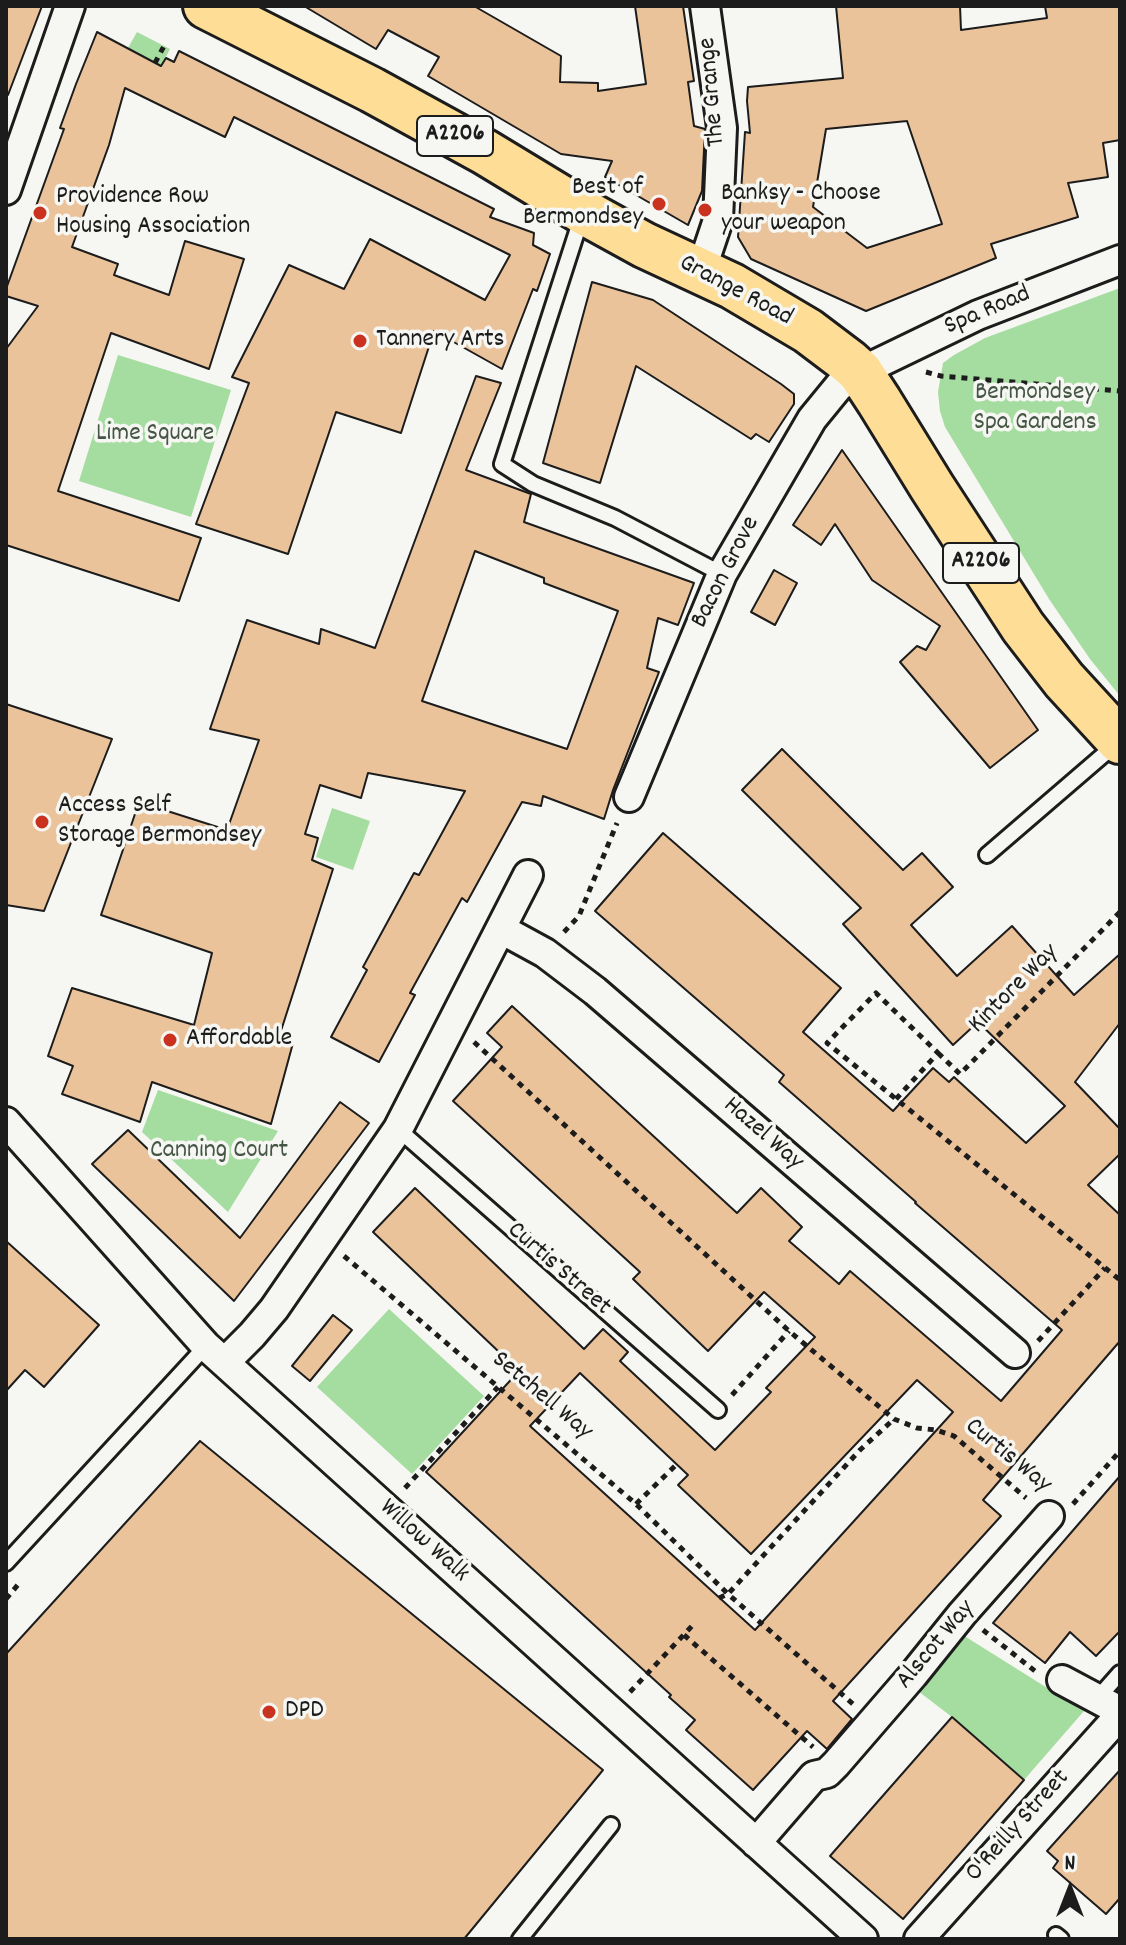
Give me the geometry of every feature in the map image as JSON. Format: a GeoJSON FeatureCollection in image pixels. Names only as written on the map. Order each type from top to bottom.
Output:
{"type":"FeatureCollection","features":[{"type":"Feature","properties":{"kind":"main road","name":"Grange Road"},"geometry":{"type":"LineString","coordinates":[[206,6],[385,97],[644,245],[732,286],[808,331],[860,372],[1023,627],[1064,680],[1120,741]]}},
{"type":"Feature","properties":{"kind":"street"},"geometry":{"type":"LineString","coordinates":[[6,190],[70,6]]}},
{"type":"Feature","properties":{"kind":"street","name":"The Grange"},"geometry":{"type":"LineString","coordinates":[[701,271],[718,220],[722,128],[705,6]]}},
{"type":"Feature","properties":{"kind":"street","name":"Spa Road"},"geometry":{"type":"LineString","coordinates":[[860,372],[978,315],[1120,260]]}},
{"type":"Feature","properties":{"kind":"street","name":"Bacon Grove"},"geometry":{"type":"LineString","coordinates":[[629,797],[722,574],[812,419],[839,386],[860,372]]}},
{"type":"Feature","properties":{"kind":"street"},"geometry":{"type":"LineString","coordinates":[[216,1354],[266,1320],[398,1129],[528,875]]}},
{"type":"Feature","properties":{"kind":"street","name":"Hazel Way"},"geometry":{"type":"LineString","coordinates":[[501,929],[545,953],[595,991],[1015,1353]]}},
{"type":"Feature","properties":{"kind":"street","name":"Willow Walk"},"geometry":{"type":"LineString","coordinates":[[6,1122],[216,1354],[863,1939]]}},
{"type":"Feature","properties":{"kind":"street","name":"Alscot Way"},"geometry":{"type":"LineString","coordinates":[[756,1843],[873,1722],[962,1614],[1049,1516]]}},
{"type":"Feature","properties":{"kind":"street"},"geometry":{"type":"LineString","coordinates":[[1062,1680],[1112,1708]]}},
{"type":"Feature","properties":{"kind":"street","name":"O'Reilly Street"},"geometry":{"type":"LineString","coordinates":[[919,1939],[1112,1708]]}},
{"type":"Feature","properties":{"kind":"lane"},"geometry":{"type":"LineString","coordinates":[[584,212],[502,464],[533,484],[615,518],[722,574]]}},
{"type":"Feature","properties":{"kind":"lane"},"geometry":{"type":"LineString","coordinates":[[987,855],[1120,741]]}},
{"type":"Feature","properties":{"kind":"lane","name":"Curtis Street"},"geometry":{"type":"LineString","coordinates":[[398,1129],[718,1410]]}},
{"type":"Feature","properties":{"kind":"lane"},"geometry":{"type":"LineString","coordinates":[[6,1563],[216,1354]]}},
{"type":"Feature","properties":{"kind":"lane"},"geometry":{"type":"LineString","coordinates":[[1112,1708],[1120,1673]]}},
{"type":"Feature","properties":{"kind":"lane"},"geometry":{"type":"LineString","coordinates":[[520,1939],[611,1825]]}},
{"type":"Feature","properties":{"kind":"path"},"geometry":{"type":"LineString","coordinates":[[155,63],[164,46]]}},
{"type":"Feature","properties":{"kind":"path"},"geometry":{"type":"LineString","coordinates":[[917,369],[941,376],[1120,391]]}},
{"type":"Feature","properties":{"kind":"path"},"geometry":{"type":"LineString","coordinates":[[545,953],[579,916],[629,797]]}},
{"type":"Feature","properties":{"kind":"path","name":"Kintore Way"},"geometry":{"type":"LineString","coordinates":[[938,1053],[960,1074],[1120,912]]}},
{"type":"Feature","properties":{"kind":"path"},"geometry":{"type":"LineString","coordinates":[[896,1099],[938,1053],[876,993],[827,1043],[896,1099],[1120,1280]]}},
{"type":"Feature","properties":{"kind":"path"},"geometry":{"type":"LineString","coordinates":[[453,1022],[789,1331],[894,1419],[860,1450],[728,1594],[719,1598]]}},
{"type":"Feature","properties":{"kind":"path","name":"Setchell Way"},"geometry":{"type":"LineString","coordinates":[[322,1237],[636,1504],[728,1594],[873,1722]]}},
{"type":"Feature","properties":{"kind":"path"},"geometry":{"type":"LineString","coordinates":[[1015,1353],[1021,1358],[1105,1268]]}},
{"type":"Feature","properties":{"kind":"path"},"geometry":{"type":"LineString","coordinates":[[718,1410],[789,1331]]}},
{"type":"Feature","properties":{"kind":"path"},"geometry":{"type":"LineString","coordinates":[[405,1489],[498,1387]]}},
{"type":"Feature","properties":{"kind":"path","name":"Curtis Way"},"geometry":{"type":"LineString","coordinates":[[894,1419],[954,1436],[1049,1516]]}},
{"type":"Feature","properties":{"kind":"path"},"geometry":{"type":"LineString","coordinates":[[1049,1516],[1066,1512],[1120,1451]]}},
{"type":"Feature","properties":{"kind":"path"},"geometry":{"type":"LineString","coordinates":[[636,1504],[677,1464]]}},
{"type":"Feature","properties":{"kind":"path"},"geometry":{"type":"LineString","coordinates":[[630,1692],[692,1626]]}},
{"type":"Feature","properties":{"kind":"path"},"geometry":{"type":"LineString","coordinates":[[981,1629],[1038,1673],[1062,1680]]}},
{"type":"Feature","properties":{"kind":"path"},"geometry":{"type":"LineString","coordinates":[[684,1635],[822,1755],[825,1770]]}},
{"type":"Feature","properties":{"kind":"green space"},"geometry":{"type":"Polygon","coordinates":[[[137,32],[170,49],[161,66],[128,48],[137,32]]]}},
{"type":"Feature","properties":{"kind":"green space","name":"Bermondsey Spa Gardens"},"geometry":{"type":"Polygon","coordinates":[[[1120,288],[1120,696],[1049,599],[945,427],[938,392],[943,363],[954,355],[985,338],[1120,288]]]}},
{"type":"Feature","properties":{"kind":"green space","name":"Lime Square"},"geometry":{"type":"Polygon","coordinates":[[[118,355],[231,390],[191,517],[79,481],[118,355]]]}},
{"type":"Feature","properties":{"kind":"green space"},"geometry":{"type":"Polygon","coordinates":[[[332,808],[370,821],[353,870],[316,857],[332,808]]]}},
{"type":"Feature","properties":{"kind":"green space","name":"Canning Court"},"geometry":{"type":"Polygon","coordinates":[[[158,1090],[278,1131],[228,1212],[142,1132],[158,1090]]]}},
{"type":"Feature","properties":{"kind":"green space"},"geometry":{"type":"Polygon","coordinates":[[[389,1309],[484,1396],[412,1474],[317,1387],[389,1309]]]}},
{"type":"Feature","properties":{"kind":"green space"},"geometry":{"type":"Polygon","coordinates":[[[958,1632],[1084,1711],[1024,1780],[918,1691],[958,1632]]]}},
{"type":"Feature","properties":{"kind":"building"},"geometry":{"type":"Polygon","coordinates":[[[6,6],[42,6],[8,95],[6,94],[6,6]]]}},
{"type":"Feature","properties":{"kind":"building"},"geometry":{"type":"Polygon","coordinates":[[[304,6],[474,6],[561,56],[560,82],[598,83],[598,91],[646,84],[635,6],[683,6],[694,81],[688,82],[694,126],[705,129],[702,191],[688,225],[605,177],[612,161],[561,154],[428,76],[439,57],[388,30],[376,49],[304,6]]]}},
{"type":"Feature","properties":{"kind":"building"},"geometry":{"type":"Polygon","coordinates":[[[836,6],[960,6],[961,30],[1047,18],[1045,6],[1120,6],[1120,140],[1103,143],[1108,177],[1068,183],[1078,217],[991,244],[996,258],[866,311],[751,259],[738,237],[745,132],[750,133],[748,87],[843,78],[836,6]],[[907,121],[826,129],[813,207],[867,248],[942,224],[907,121]]]}},
{"type":"Feature","properties":{"kind":"building"},"geometry":{"type":"Polygon","coordinates":[[[97,32],[161,66],[166,58],[174,62],[179,51],[494,209],[490,217],[534,233],[533,245],[550,254],[502,369],[434,331],[401,433],[336,412],[288,554],[196,524],[249,383],[232,377],[289,265],[344,289],[370,239],[485,300],[510,255],[234,117],[225,137],[125,88],[109,145],[72,247],[118,264],[114,275],[169,295],[185,241],[244,259],[209,369],[111,333],[58,491],[201,538],[179,601],[6,545],[6,349],[38,306],[6,296],[6,289],[64,129],[60,128],[97,32]]]}},
{"type":"Feature","properties":{"kind":"building"},"geometry":{"type":"Polygon","coordinates":[[[592,282],[653,300],[794,394],[794,404],[769,442],[756,434],[751,439],[636,366],[600,483],[543,463],[592,282]]]}},
{"type":"Feature","properties":{"kind":"building"},"geometry":{"type":"Polygon","coordinates":[[[476,376],[501,383],[466,470],[531,494],[524,522],[694,583],[678,625],[658,618],[647,668],[659,672],[604,819],[543,796],[541,806],[522,802],[467,902],[462,898],[410,993],[415,995],[379,1062],[331,1037],[367,970],[363,967],[414,873],[419,875],[465,791],[368,773],[361,798],[320,785],[305,834],[318,838],[312,860],[333,869],[279,1037],[293,1043],[271,1124],[152,1082],[140,1122],[62,1094],[73,1066],[48,1056],[72,988],[194,1025],[212,953],[101,915],[139,802],[227,830],[259,740],[210,729],[247,620],[319,644],[321,629],[375,648],[476,376]],[[475,551],[422,701],[567,749],[618,611],[544,583],[544,578],[475,551]]]}},
{"type":"Feature","properties":{"kind":"building"},"geometry":{"type":"Polygon","coordinates":[[[842,450],[1038,730],[990,768],[900,662],[917,646],[926,650],[940,626],[872,580],[835,524],[821,545],[793,525],[842,450]]]}},
{"type":"Feature","properties":{"kind":"building"},"geometry":{"type":"Polygon","coordinates":[[[774,570],[797,583],[775,625],[751,612],[774,570]]]}},
{"type":"Feature","properties":{"kind":"building","name":"Access Self Storage Bermondsey"},"geometry":{"type":"Polygon","coordinates":[[[6,704],[112,739],[44,911],[6,905],[6,704]]]}},
{"type":"Feature","properties":{"kind":"building"},"geometry":{"type":"Polygon","coordinates":[[[782,749],[903,870],[922,853],[953,887],[911,925],[957,976],[1012,926],[1074,995],[1120,954],[1120,1023],[1075,1082],[1120,1129],[1120,1154],[1088,1185],[1120,1215],[1120,1341],[983,1500],[1001,1516],[833,1701],[852,1719],[827,1749],[807,1731],[753,1790],[686,1730],[695,1720],[669,1697],[671,1695],[426,1472],[519,1371],[373,1232],[415,1188],[584,1349],[603,1329],[628,1352],[620,1361],[715,1450],[771,1392],[766,1388],[815,1337],[764,1292],[708,1351],[633,1279],[640,1272],[453,1101],[502,1047],[487,1033],[512,1006],[737,1213],[761,1188],[802,1227],[789,1241],[839,1284],[850,1271],[1001,1401],[1062,1330],[779,1082],[784,1075],[595,911],[663,833],[841,988],[803,1032],[893,1111],[933,1068],[949,1082],[954,1077],[1026,1143],[1065,1106],[978,1022],[953,1045],[843,924],[861,908],[742,790],[782,749]],[[580,1373],[530,1426],[755,1630],[953,1412],[917,1380],[751,1554],[678,1485],[688,1475],[580,1373]]]}},
{"type":"Feature","properties":{"kind":"building"},"geometry":{"type":"Polygon","coordinates":[[[340,1102],[369,1123],[234,1301],[92,1164],[128,1130],[240,1238],[340,1102]]]}},
{"type":"Feature","properties":{"kind":"building"},"geometry":{"type":"Polygon","coordinates":[[[6,1241],[99,1325],[44,1387],[25,1370],[6,1391],[6,1241]]]}},
{"type":"Feature","properties":{"kind":"building"},"geometry":{"type":"Polygon","coordinates":[[[333,1315],[352,1330],[310,1381],[292,1366],[333,1315]]]}},
{"type":"Feature","properties":{"kind":"building","name":"DPD"},"geometry":{"type":"Polygon","coordinates":[[[200,1441],[603,1770],[464,1939],[6,1939],[6,1654],[200,1441]]]}},
{"type":"Feature","properties":{"kind":"building"},"geometry":{"type":"Polygon","coordinates":[[[1120,1476],[1120,1631],[1096,1656],[1070,1632],[1045,1663],[993,1623],[1120,1476]]]}},
{"type":"Feature","properties":{"kind":"building"},"geometry":{"type":"Polygon","coordinates":[[[952,1717],[1024,1780],[903,1919],[830,1856],[952,1717]]]}},
{"type":"Feature","properties":{"kind":"building"},"geometry":{"type":"Polygon","coordinates":[[[1120,1770],[1120,1898],[1106,1914],[1053,1868],[1058,1861],[1047,1851],[1120,1770]]]}},
{"type":"Feature","properties":{"kind":"place","name":"Best of Bermondsey"},"geometry":{"type":"Point","coordinates":[659,204]}},
{"type":"Feature","properties":{"kind":"place","name":"Banksy - Choose your weapon"},"geometry":{"type":"Point","coordinates":[705,210]}},
{"type":"Feature","properties":{"kind":"place","name":"Providence Row Housing Association"},"geometry":{"type":"Point","coordinates":[40,213]}},
{"type":"Feature","properties":{"kind":"place","name":"Tannery Arts"},"geometry":{"type":"Point","coordinates":[360,341]}},
{"type":"Feature","properties":{"kind":"place","name":"Access Self Storage Bermondsey"},"geometry":{"type":"Point","coordinates":[42,822]}},
{"type":"Feature","properties":{"kind":"place","name":"Affordable"},"geometry":{"type":"Point","coordinates":[170,1040]}},
{"type":"Feature","properties":{"kind":"place","name":"DPD"},"geometry":{"type":"Point","coordinates":[269,1712]}}]}
